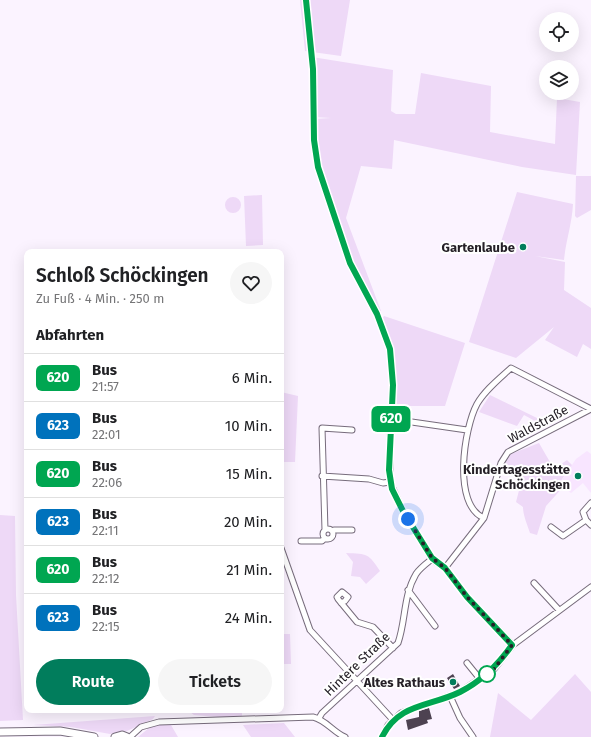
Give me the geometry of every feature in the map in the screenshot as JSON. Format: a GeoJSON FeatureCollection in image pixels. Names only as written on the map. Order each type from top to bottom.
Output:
{"type":"FeatureCollection","features":[{"type":"Feature","properties":{"kind":"main road"},"geometry":{"type":"LineString","coordinates":[[0,732],[60,731],[94,737]]}},
{"type":"Feature","properties":{"kind":"main road"},"geometry":{"type":"LineString","coordinates":[[115,737],[122,735],[129,737]]}},
{"type":"Feature","properties":{"kind":"street"},"geometry":{"type":"LineString","coordinates":[[306,0],[313,69],[315,156],[345,252],[358,281],[377,314],[390,349],[393,385],[390,419],[390,482],[403,511],[432,558],[445,568],[467,597],[512,645]]}},
{"type":"Feature","properties":{"kind":"street"},"geometry":{"type":"LineString","coordinates":[[484,518],[478,516],[466,494],[464,462],[467,430],[478,402],[511,368],[591,409]]}},
{"type":"Feature","properties":{"kind":"street","name":"Waldstraße"},"geometry":{"type":"LineString","coordinates":[[445,568],[484,518],[501,463],[508,452],[591,409]]}},
{"type":"Feature","properties":{"kind":"street"},"geometry":{"type":"LineString","coordinates":[[390,419],[467,430]]}},
{"type":"Feature","properties":{"kind":"street"},"geometry":{"type":"LineString","coordinates":[[325,538],[323,534],[325,530],[322,476],[322,428],[352,430]]}},
{"type":"Feature","properties":{"kind":"street"},"geometry":{"type":"LineString","coordinates":[[322,476],[390,482]]}},
{"type":"Feature","properties":{"kind":"street"},"geometry":{"type":"LineString","coordinates":[[591,503],[583,512],[586,520],[591,525]]}},
{"type":"Feature","properties":{"kind":"street"},"geometry":{"type":"LineString","coordinates":[[551,527],[563,536],[586,520]]}},
{"type":"Feature","properties":{"kind":"street"},"geometry":{"type":"LineString","coordinates":[[325,530],[352,530]]}},
{"type":"Feature","properties":{"kind":"street"},"geometry":{"type":"LineString","coordinates":[[301,541],[322,541],[325,538],[331,538],[332,531]]}},
{"type":"Feature","properties":{"kind":"street"},"geometry":{"type":"LineString","coordinates":[[284,556],[310,630],[393,720]]}},
{"type":"Feature","properties":{"kind":"street","name":"Hintere Straße"},"geometry":{"type":"LineString","coordinates":[[319,718],[322,713],[398,643],[402,632],[408,590],[417,573],[432,558]]}},
{"type":"Feature","properties":{"kind":"street"},"geometry":{"type":"LineString","coordinates":[[534,583],[558,610]]}},
{"type":"Feature","properties":{"kind":"street"},"geometry":{"type":"LineString","coordinates":[[382,737],[393,720],[401,714],[415,707],[450,696],[480,679],[494,669],[512,645],[558,610],[591,588]]}},
{"type":"Feature","properties":{"kind":"street"},"geometry":{"type":"LineString","coordinates":[[408,590],[435,626]]}},
{"type":"Feature","properties":{"kind":"street"},"geometry":{"type":"LineString","coordinates":[[341,603],[357,622],[373,627],[393,648]]}},
{"type":"Feature","properties":{"kind":"street"},"geometry":{"type":"LineString","coordinates":[[467,663],[480,679]]}},
{"type":"Feature","properties":{"kind":"street"},"geometry":{"type":"LineString","coordinates":[[450,696],[460,718],[473,737]]}},
{"type":"Feature","properties":{"kind":"street"},"geometry":{"type":"LineString","coordinates":[[129,737],[141,727],[159,722],[305,717],[319,718],[337,733],[346,737]]}},
{"type":"Feature","properties":{"kind":"shaded area"},"geometry":{"type":"Polygon","coordinates":[[[300,0],[350,0],[341,56],[305,51],[300,0]]]}},
{"type":"Feature","properties":{"kind":"shaded area"},"geometry":{"type":"Polygon","coordinates":[[[312,57],[393,70],[391,111],[396,114],[415,114],[421,73],[491,86],[490,132],[555,144],[557,100],[580,102],[576,175],[522,167],[394,140],[392,169],[361,166],[346,218],[381,311],[375,314],[358,281],[317,162],[324,176],[315,156],[314,119],[331,118],[314,117],[312,57]]]}},
{"type":"Feature","properties":{"kind":"shaded area"},"geometry":{"type":"Polygon","coordinates":[[[576,176],[591,176],[591,210],[577,218],[575,216],[576,176]]]}},
{"type":"Feature","properties":{"kind":"shaded area"},"geometry":{"type":"Polygon","coordinates":[[[517,192],[573,204],[564,260],[535,256],[565,262],[564,290],[591,308],[591,349],[583,344],[577,357],[545,340],[554,327],[516,358],[469,342],[517,192]]]}},
{"type":"Feature","properties":{"kind":"shaded area"},"geometry":{"type":"Polygon","coordinates":[[[262,195],[263,245],[246,246],[244,196],[262,195]]]}},
{"type":"Feature","properties":{"kind":"shaded area"},"geometry":{"type":"Polygon","coordinates":[[[230,197],[236,197],[241,202],[239,211],[236,213],[230,213],[225,208],[225,202],[230,197]]]}},
{"type":"Feature","properties":{"kind":"shaded area"},"geometry":{"type":"Polygon","coordinates":[[[384,316],[465,343],[445,406],[394,406],[395,383],[392,351],[382,319],[384,316]]]}},
{"type":"Feature","properties":{"kind":"shaded area"},"geometry":{"type":"Polygon","coordinates":[[[284,393],[298,396],[295,462],[284,462],[284,393]]]}},
{"type":"Feature","properties":{"kind":"shaded area"},"geometry":{"type":"Polygon","coordinates":[[[490,395],[539,419],[537,422],[524,415],[517,426],[479,412],[490,395]]]}},
{"type":"Feature","properties":{"kind":"shaded area"},"geometry":{"type":"Polygon","coordinates":[[[539,443],[554,469],[567,460],[572,465],[560,482],[564,486],[546,506],[537,535],[530,533],[524,516],[523,507],[516,502],[523,475],[504,465],[511,454],[539,443]]]}},
{"type":"Feature","properties":{"kind":"shaded area","name":"Kindertagesstätte Schöckingen"},"geometry":{"type":"Polygon","coordinates":[[[587,451],[591,454],[591,493],[583,483],[571,493],[560,483],[576,459],[587,451]]]}},
{"type":"Feature","properties":{"kind":"shaded area"},"geometry":{"type":"Polygon","coordinates":[[[0,515],[15,516],[16,595],[23,720],[0,721],[0,515]]]}},
{"type":"Feature","properties":{"kind":"shaded area"},"geometry":{"type":"Polygon","coordinates":[[[346,553],[363,554],[367,556],[373,561],[380,571],[366,584],[360,577],[351,576],[353,562],[346,553]]]}},
{"type":"Feature","properties":{"kind":"shaded area"},"geometry":{"type":"Polygon","coordinates":[[[284,634],[290,634],[291,664],[284,664],[284,634]]]}},
{"type":"Feature","properties":{"kind":"shaded area"},"geometry":{"type":"Polygon","coordinates":[[[575,674],[591,692],[591,737],[490,737],[498,693],[531,720],[575,674]]]}},
{"type":"Feature","properties":{"kind":"shaded area"},"geometry":{"type":"Polygon","coordinates":[[[191,713],[242,713],[242,719],[194,715],[191,713]]]}},
{"type":"Feature","properties":{"kind":"shaded area"},"geometry":{"type":"Polygon","coordinates":[[[155,716],[153,719],[127,731],[110,734],[71,727],[33,725],[155,716]]]}},
{"type":"Feature","properties":{"kind":"shaded area"},"geometry":{"type":"Polygon","coordinates":[[[155,723],[171,725],[178,737],[138,737],[155,723]]]}},
{"type":"Feature","properties":{"kind":"shaded area"},"geometry":{"type":"Polygon","coordinates":[[[284,723],[295,737],[251,737],[243,725],[284,723]]]}},
{"type":"Feature","properties":{"kind":"building","name":"Altes Rathaus"},"geometry":{"type":"Polygon","coordinates":[[[453,674],[460,686],[454,689],[447,678],[453,674]]]}},
{"type":"Feature","properties":{"kind":"building"},"geometry":{"type":"Polygon","coordinates":[[[429,708],[432,719],[427,720],[428,723],[408,730],[406,720],[419,717],[419,711],[429,708]]]}},
{"type":"Feature","properties":{"kind":"bus line","name":"620"},"geometry":{"type":"LineString","coordinates":[[306,0],[313,69],[315,156],[341,240],[358,281],[377,314],[385,332],[390,349],[393,385],[389,470],[392,489],[403,511],[434,561],[445,568],[467,597],[512,645],[494,669],[480,679],[460,692],[415,707],[401,714],[388,725],[382,737]]}},
{"type":"Feature","properties":{"kind":"place","name":"Gartenlaube"},"geometry":{"type":"Point","coordinates":[523,247]}},
{"type":"Feature","properties":{"kind":"place","name":"Kindertagesstätte Schöckingen"},"geometry":{"type":"Point","coordinates":[578,476]}},
{"type":"Feature","properties":{"kind":"place","name":"Altes Rathaus"},"geometry":{"type":"Point","coordinates":[453,682]}},
{"type":"Feature","properties":{"kind":"route"},"geometry":{"type":"LineString","coordinates":[[408,519],[434,561],[445,568],[467,597],[512,645],[494,669],[487,674]]}}]}
